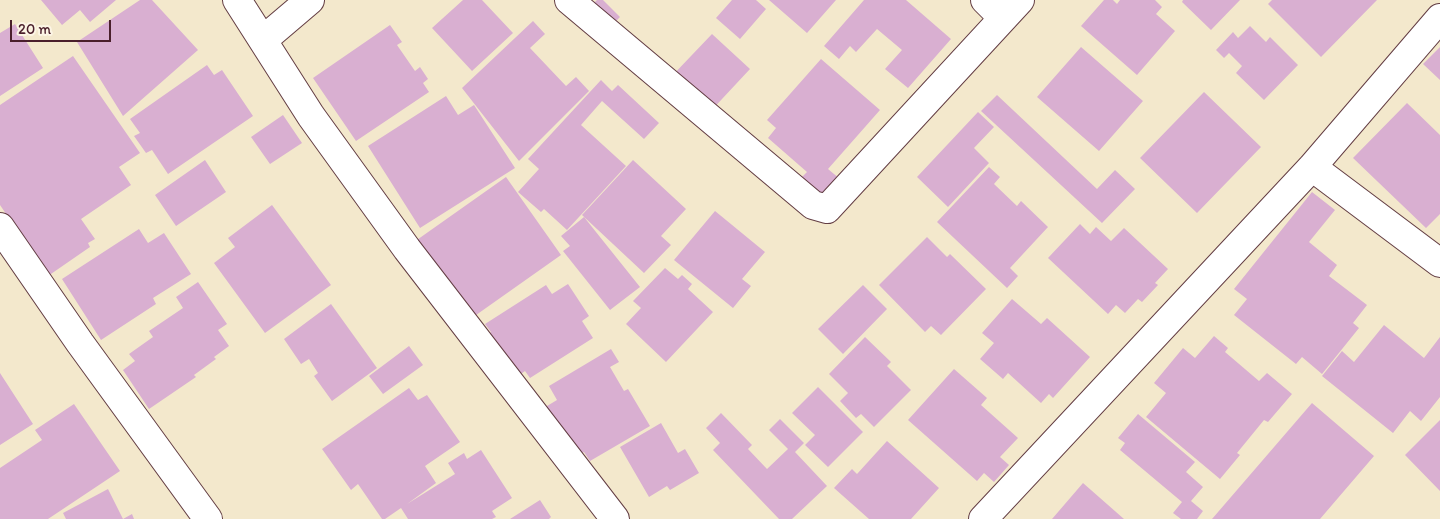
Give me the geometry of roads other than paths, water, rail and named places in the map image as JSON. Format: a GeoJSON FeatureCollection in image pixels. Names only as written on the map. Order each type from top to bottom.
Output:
{"type":"FeatureCollection","features":[{"type":"Feature","properties":{"kind":"street"},"geometry":{"type":"LineString","coordinates":[[237,0],[311,116],[407,249],[615,519]]}},
{"type":"Feature","properties":{"kind":"street"},"geometry":{"type":"LineString","coordinates":[[263,40],[310,0]]}},
{"type":"Feature","properties":{"kind":"street"},"geometry":{"type":"LineString","coordinates":[[569,0],[813,205],[827,209],[1003,6]]}},
{"type":"Feature","properties":{"kind":"street"},"geometry":{"type":"LineString","coordinates":[[983,519],[1312,167],[1440,18]]}},
{"type":"Feature","properties":{"kind":"street"},"geometry":{"type":"LineString","coordinates":[[1312,167],[1440,263]]}},
{"type":"Feature","properties":{"kind":"street"},"geometry":{"type":"LineString","coordinates":[[0,227],[80,344],[208,519]]}}]}
